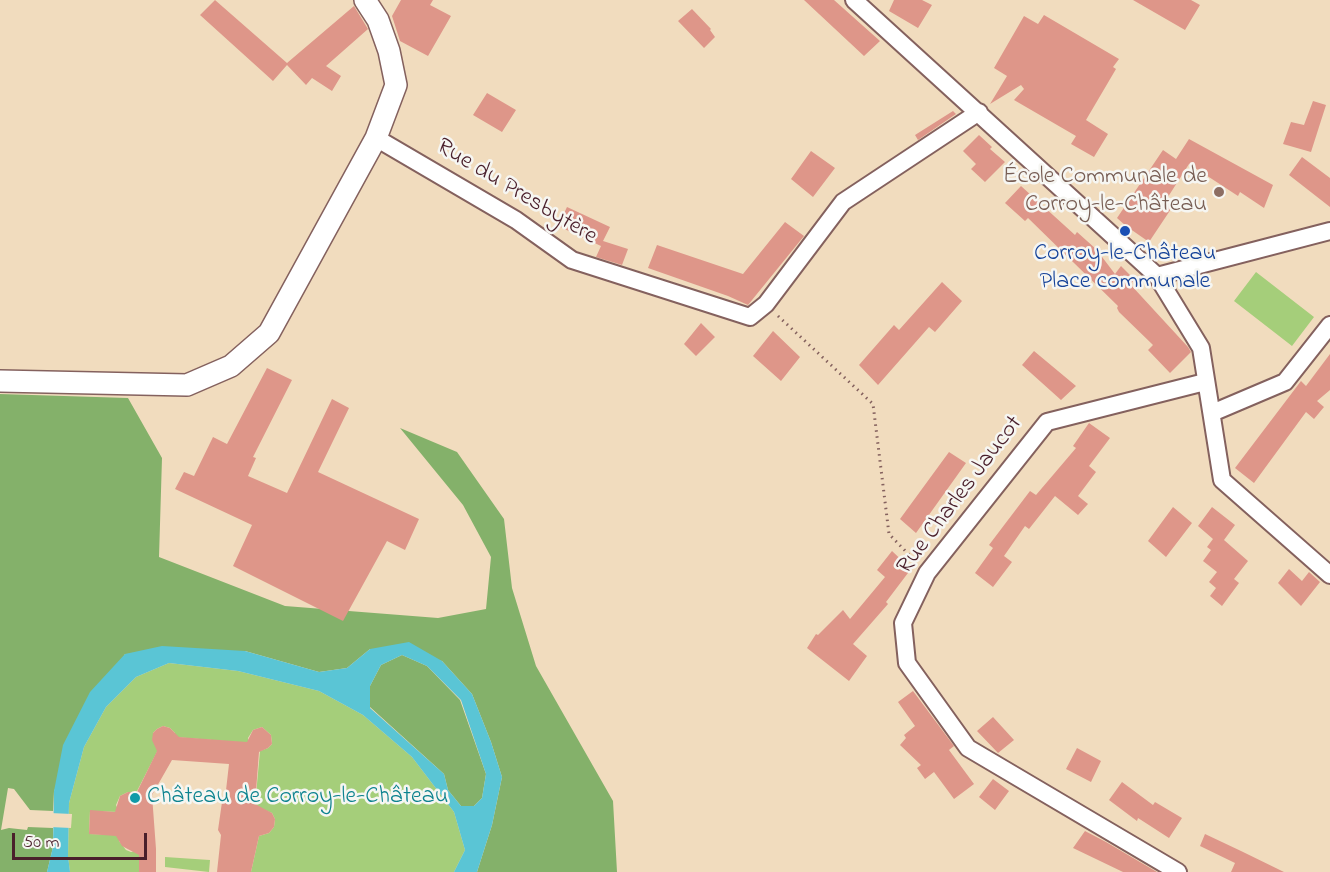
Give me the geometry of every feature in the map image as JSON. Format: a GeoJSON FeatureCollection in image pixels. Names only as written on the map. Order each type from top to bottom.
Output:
{"type":"FeatureCollection","features":[{"type":"Feature","properties":{"kind":"street"},"geometry":{"type":"LineString","coordinates":[[0,381],[187,385],[231,366],[269,333],[376,138],[396,85],[389,51],[378,20],[365,0]]}},
{"type":"Feature","properties":{"kind":"street"},"geometry":{"type":"LineString","coordinates":[[854,0],[1157,276],[1201,348],[1222,480],[1330,575]]}},
{"type":"Feature","properties":{"kind":"street"},"geometry":{"type":"LineString","coordinates":[[766,304],[843,202],[979,112]]}},
{"type":"Feature","properties":{"kind":"street","name":"Rue du Presbytère"},"geometry":{"type":"LineString","coordinates":[[376,138],[516,220],[572,260],[750,317],[766,304]]}},
{"type":"Feature","properties":{"kind":"street"},"geometry":{"type":"LineString","coordinates":[[1157,276],[1330,233]]}},
{"type":"Feature","properties":{"kind":"street"},"geometry":{"type":"LineString","coordinates":[[1212,413],[1285,382],[1330,325]]}},
{"type":"Feature","properties":{"kind":"street","name":"Rue Charles Jaucot"},"geometry":{"type":"LineString","coordinates":[[1178,872],[968,748],[907,663],[903,623],[927,573],[1047,422],[1205,382]]}},
{"type":"Feature","properties":{"kind":"path"},"geometry":{"type":"LineString","coordinates":[[766,304],[873,404],[889,534],[927,573]]}},
{"type":"Feature","properties":{"kind":"green space"},"geometry":{"type":"Polygon","coordinates":[[[1256,272],[1314,317],[1292,346],[1234,301],[1256,272]]]}},
{"type":"Feature","properties":{"kind":"green space"},"geometry":{"type":"Polygon","coordinates":[[[0,394],[128,398],[162,458],[159,557],[285,606],[438,618],[486,609],[491,557],[463,505],[400,428],[457,452],[504,519],[512,588],[536,666],[613,801],[617,872],[477,872],[492,825],[502,777],[472,694],[442,661],[370,649],[347,668],[319,672],[245,651],[125,654],[54,791],[53,811],[30,810],[14,789],[8,788],[1,830],[9,828],[27,830],[28,827],[53,828],[53,847],[47,872],[0,872],[0,394]]]}},
{"type":"Feature","properties":{"kind":"green space"},"geometry":{"type":"Polygon","coordinates":[[[402,655],[427,666],[460,700],[486,774],[482,798],[474,806],[461,806],[448,790],[444,774],[370,707],[370,686],[381,665],[402,655]]]}},
{"type":"Feature","properties":{"kind":"green space"},"geometry":{"type":"Polygon","coordinates":[[[169,663],[238,671],[319,691],[363,715],[412,757],[454,812],[465,850],[454,872],[251,872],[259,836],[269,833],[274,827],[275,819],[272,813],[255,806],[260,751],[272,744],[271,735],[262,727],[253,730],[248,738],[249,743],[175,737],[175,733],[170,728],[163,726],[153,733],[159,748],[136,793],[128,792],[120,796],[116,805],[119,812],[90,811],[89,834],[119,835],[119,841],[126,850],[131,852],[139,850],[139,872],[70,872],[69,803],[84,747],[106,707],[136,677],[169,663]]]}},
{"type":"Feature","properties":{"kind":"green space"},"geometry":{"type":"Polygon","coordinates":[[[165,857],[210,860],[209,872],[165,867],[165,857]]]}},
{"type":"Feature","properties":{"kind":"water"},"geometry":{"type":"Polygon","coordinates":[[[409,642],[442,661],[472,694],[502,777],[492,825],[477,872],[454,872],[465,850],[454,812],[412,757],[363,715],[319,691],[238,671],[169,663],[136,677],[106,707],[84,747],[69,803],[70,872],[47,872],[53,847],[54,791],[63,745],[90,692],[125,654],[162,646],[245,651],[319,672],[347,668],[370,649],[409,642]],[[402,655],[381,665],[370,686],[370,708],[444,774],[448,790],[461,806],[474,806],[482,798],[486,774],[461,700],[427,666],[402,655]]]}},
{"type":"Feature","properties":{"kind":"pier"},"geometry":{"type":"Polygon","coordinates":[[[50,813],[72,814],[71,828],[50,827],[50,813]]]}},
{"type":"Feature","properties":{"kind":"building"},"geometry":{"type":"Polygon","coordinates":[[[215,0],[287,63],[354,6],[368,29],[326,66],[341,76],[332,91],[312,78],[306,85],[287,65],[273,81],[200,15],[215,0]]]}},
{"type":"Feature","properties":{"kind":"building"},"geometry":{"type":"Polygon","coordinates":[[[401,0],[433,0],[430,5],[451,16],[428,56],[400,41],[392,16],[401,0]]]}},
{"type":"Feature","properties":{"kind":"building"},"geometry":{"type":"Polygon","coordinates":[[[804,0],[834,0],[880,41],[864,56],[804,0]]]}},
{"type":"Feature","properties":{"kind":"building"},"geometry":{"type":"Polygon","coordinates":[[[894,0],[922,0],[932,5],[918,28],[889,11],[894,0]]]}},
{"type":"Feature","properties":{"kind":"building"},"geometry":{"type":"Polygon","coordinates":[[[1133,0],[1191,0],[1200,5],[1185,30],[1133,0]]]}},
{"type":"Feature","properties":{"kind":"building"},"geometry":{"type":"Polygon","coordinates":[[[692,9],[711,29],[715,37],[704,48],[678,21],[692,9]]]}},
{"type":"Feature","properties":{"kind":"building"},"geometry":{"type":"Polygon","coordinates":[[[1044,15],[1119,59],[1113,67],[1116,69],[1086,120],[1108,134],[1094,157],[1071,144],[1076,136],[1014,100],[1024,89],[1021,85],[990,104],[1007,76],[994,68],[1024,16],[1038,24],[1044,15]]]}},
{"type":"Feature","properties":{"kind":"building"},"geometry":{"type":"Polygon","coordinates":[[[487,93],[516,110],[502,132],[473,115],[487,93]]]}},
{"type":"Feature","properties":{"kind":"building"},"geometry":{"type":"Polygon","coordinates":[[[1313,101],[1326,105],[1311,152],[1283,144],[1291,122],[1304,125],[1313,101]]]}},
{"type":"Feature","properties":{"kind":"building"},"geometry":{"type":"Polygon","coordinates":[[[953,111],[956,114],[918,140],[915,135],[953,111]]]}},
{"type":"Feature","properties":{"kind":"building"},"geometry":{"type":"Polygon","coordinates":[[[979,135],[1005,162],[985,182],[971,169],[976,164],[963,151],[979,135]]]}},
{"type":"Feature","properties":{"kind":"building"},"geometry":{"type":"Polygon","coordinates":[[[1189,139],[1273,185],[1264,208],[1240,192],[1238,196],[1189,164],[1166,200],[1173,206],[1149,242],[1117,218],[1163,150],[1176,159],[1189,139]]]}},
{"type":"Feature","properties":{"kind":"building"},"geometry":{"type":"Polygon","coordinates":[[[811,151],[835,168],[813,197],[791,179],[811,151]]]}},
{"type":"Feature","properties":{"kind":"building"},"geometry":{"type":"Polygon","coordinates":[[[1302,157],[1330,178],[1330,207],[1289,175],[1302,157]]]}},
{"type":"Feature","properties":{"kind":"building"},"geometry":{"type":"Polygon","coordinates":[[[1021,186],[1075,235],[1077,232],[1096,249],[1115,274],[1121,266],[1135,280],[1130,284],[1191,352],[1170,373],[1148,350],[1153,345],[1119,312],[1118,306],[1028,218],[1025,221],[1005,203],[1021,186]]]}},
{"type":"Feature","properties":{"kind":"building"},"geometry":{"type":"Polygon","coordinates":[[[567,207],[610,227],[603,241],[628,249],[622,265],[596,257],[601,246],[558,226],[567,207]]]}},
{"type":"Feature","properties":{"kind":"building"},"geometry":{"type":"Polygon","coordinates":[[[785,222],[804,236],[748,305],[648,268],[657,245],[743,274],[785,222]]]}},
{"type":"Feature","properties":{"kind":"building"},"geometry":{"type":"Polygon","coordinates":[[[942,282],[962,301],[935,332],[929,327],[878,385],[859,365],[894,325],[899,330],[942,282]]]}},
{"type":"Feature","properties":{"kind":"building"},"geometry":{"type":"Polygon","coordinates":[[[701,323],[715,337],[696,356],[684,344],[701,323]]]}},
{"type":"Feature","properties":{"kind":"building"},"geometry":{"type":"Polygon","coordinates":[[[773,331],[800,357],[781,381],[753,356],[773,331]]]}},
{"type":"Feature","properties":{"kind":"building"},"geometry":{"type":"Polygon","coordinates":[[[1034,351],[1076,386],[1061,400],[1022,365],[1034,351]]]}},
{"type":"Feature","properties":{"kind":"building"},"geometry":{"type":"Polygon","coordinates":[[[1330,354],[1330,390],[1317,401],[1324,407],[1314,419],[1306,412],[1254,483],[1235,468],[1301,381],[1306,386],[1330,354]]]}},
{"type":"Feature","properties":{"kind":"building"},"geometry":{"type":"Polygon","coordinates":[[[267,368],[292,380],[253,457],[256,458],[248,476],[287,493],[332,399],[349,408],[318,472],[419,519],[405,550],[387,541],[343,621],[233,566],[252,525],[175,489],[184,472],[194,476],[213,437],[227,444],[267,368]]]}},
{"type":"Feature","properties":{"kind":"building"},"geometry":{"type":"Polygon","coordinates":[[[1089,423],[1110,438],[1089,466],[1096,472],[1078,496],[1088,504],[1078,515],[1055,496],[1029,529],[1025,526],[1004,556],[1012,562],[993,587],[975,573],[993,548],[989,545],[1030,491],[1036,495],[1076,448],[1073,446],[1089,423]]]}},
{"type":"Feature","properties":{"kind":"building"},"geometry":{"type":"Polygon","coordinates":[[[949,452],[966,463],[916,533],[900,519],[949,452]]]}},
{"type":"Feature","properties":{"kind":"building"},"geometry":{"type":"Polygon","coordinates":[[[1173,507],[1192,523],[1166,557],[1148,541],[1173,507]]]}},
{"type":"Feature","properties":{"kind":"building"},"geometry":{"type":"Polygon","coordinates":[[[1212,507],[1235,525],[1224,540],[1248,561],[1234,579],[1239,583],[1222,606],[1210,596],[1216,588],[1209,582],[1217,572],[1203,561],[1211,550],[1207,547],[1213,539],[1198,526],[1212,507]]]}},
{"type":"Feature","properties":{"kind":"building"},"geometry":{"type":"Polygon","coordinates":[[[892,551],[911,569],[886,602],[888,604],[853,644],[867,656],[849,681],[807,648],[816,634],[818,635],[843,610],[850,619],[885,577],[877,570],[892,551]]]}},
{"type":"Feature","properties":{"kind":"building"},"geometry":{"type":"Polygon","coordinates":[[[1289,569],[1302,581],[1309,572],[1320,582],[1301,606],[1278,583],[1289,569]]]}},
{"type":"Feature","properties":{"kind":"building"},"geometry":{"type":"Polygon","coordinates":[[[913,691],[954,746],[949,750],[974,784],[954,799],[934,772],[925,779],[917,768],[921,765],[900,745],[906,738],[904,735],[915,726],[898,702],[913,691]]]}},
{"type":"Feature","properties":{"kind":"building"},"geometry":{"type":"Polygon","coordinates":[[[993,717],[1014,740],[998,753],[977,731],[993,717]]]}},
{"type":"Feature","properties":{"kind":"building","name":"Château de Corroy-le-Château"},"geometry":{"type":"Polygon","coordinates":[[[163,726],[170,728],[179,737],[247,742],[253,730],[262,727],[271,735],[272,744],[259,752],[255,804],[272,813],[275,819],[274,827],[269,833],[259,836],[251,872],[217,872],[221,835],[218,830],[222,802],[225,799],[229,764],[172,760],[152,795],[156,872],[139,872],[139,855],[122,846],[116,836],[89,834],[90,810],[115,812],[120,796],[128,792],[137,792],[157,751],[152,740],[153,733],[163,726]]]}},
{"type":"Feature","properties":{"kind":"building"},"geometry":{"type":"Polygon","coordinates":[[[1077,748],[1101,761],[1091,782],[1066,769],[1077,748]]]}},
{"type":"Feature","properties":{"kind":"building"},"geometry":{"type":"Polygon","coordinates":[[[993,779],[1009,791],[995,810],[979,797],[993,779]]]}},
{"type":"Feature","properties":{"kind":"building"},"geometry":{"type":"Polygon","coordinates":[[[1122,782],[1153,805],[1155,802],[1182,818],[1169,838],[1138,818],[1137,821],[1109,800],[1122,782]]]}},
{"type":"Feature","properties":{"kind":"building"},"geometry":{"type":"Polygon","coordinates":[[[1085,831],[1157,872],[1123,872],[1073,848],[1085,831]]]}},
{"type":"Feature","properties":{"kind":"building"},"geometry":{"type":"Polygon","coordinates":[[[1205,834],[1284,872],[1231,872],[1235,863],[1200,846],[1205,834]]]}},
{"type":"Feature","properties":{"kind":"place","name":"École Communale de Corroy-le-Château"},"geometry":{"type":"Point","coordinates":[1219,192]}},
{"type":"Feature","properties":{"kind":"place","name":"Corroy-le-Château Place communale"},"geometry":{"type":"Point","coordinates":[1125,231]}},
{"type":"Feature","properties":{"kind":"place","name":"Château de Corroy-le-Château"},"geometry":{"type":"Point","coordinates":[135,798]}}]}
